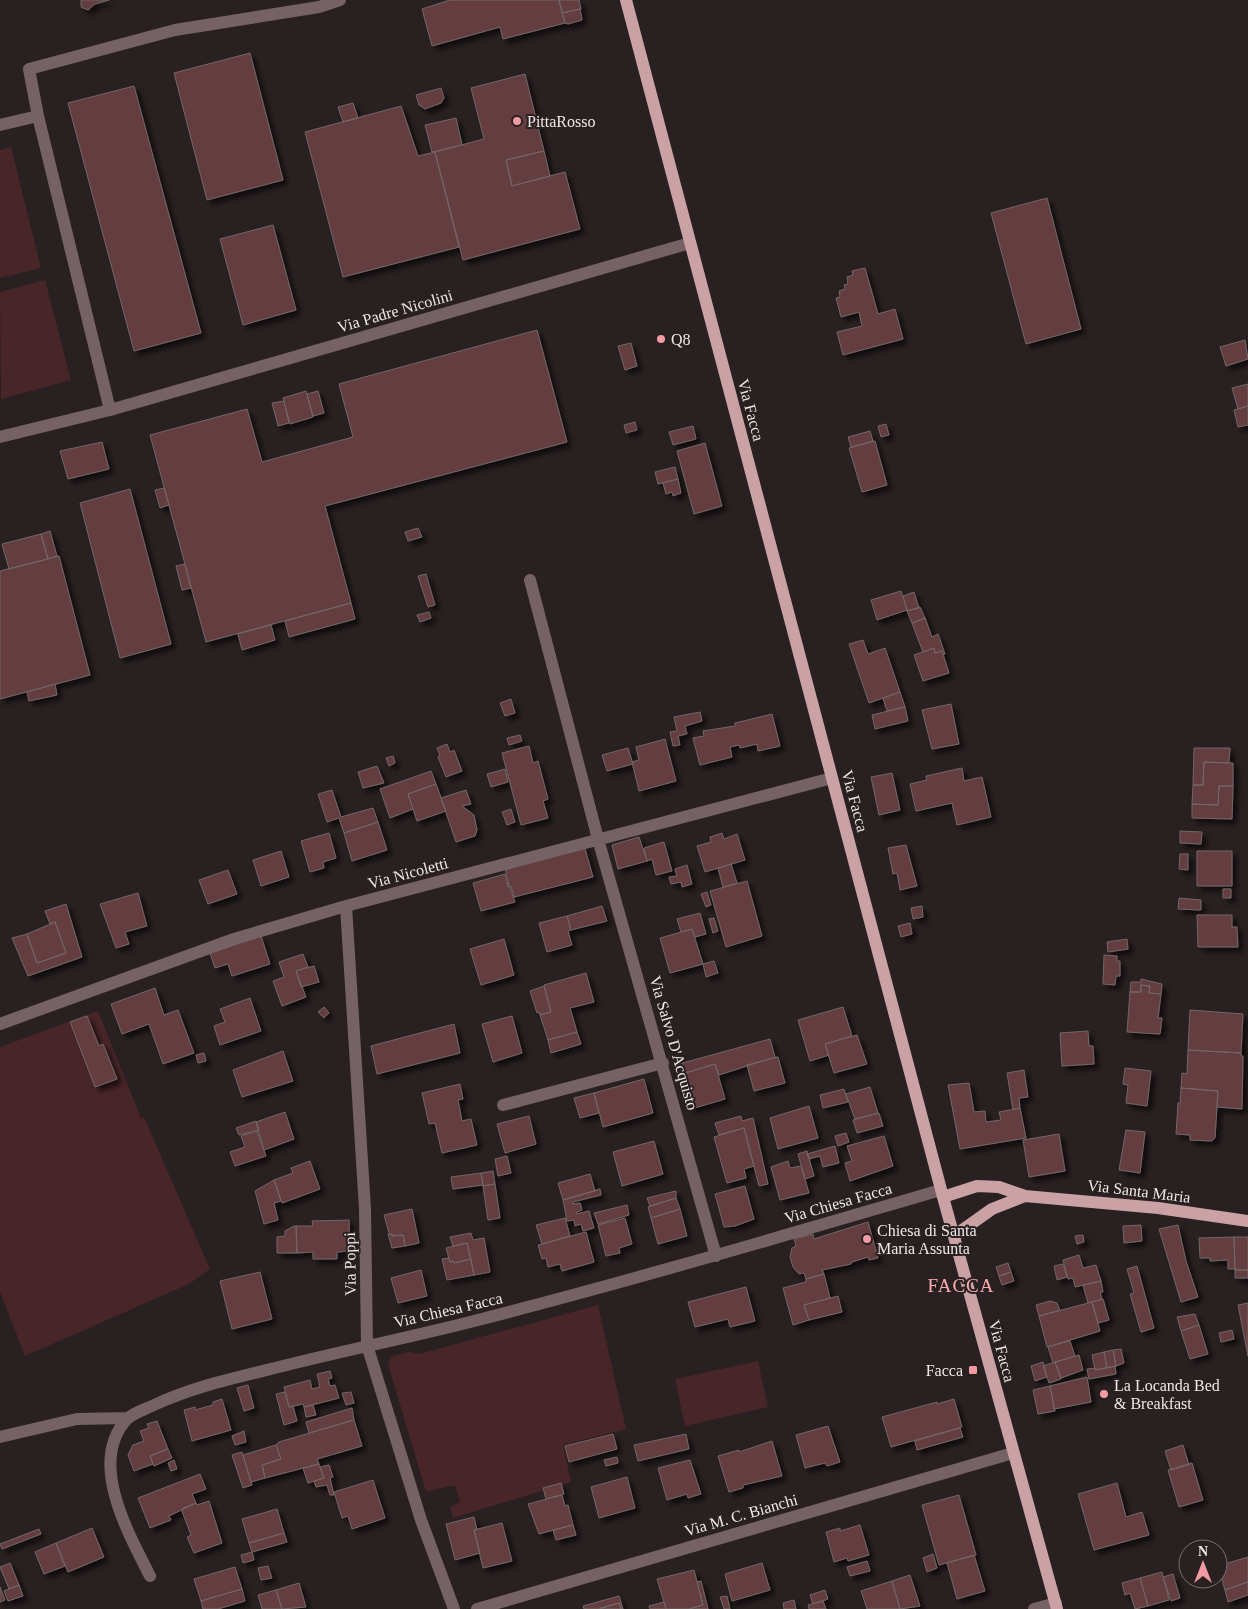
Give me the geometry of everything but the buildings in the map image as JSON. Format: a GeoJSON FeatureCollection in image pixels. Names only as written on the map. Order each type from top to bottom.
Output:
{"type":"FeatureCollection","features":[{"type":"Feature","properties":{"kind":"main road","name":"Via Facca"},"geometry":{"type":"LineString","coordinates":[[626,0],[942,1194],[1056,1606]]}},
{"type":"Feature","properties":{"kind":"main road","name":"Via Santa Maria"},"geometry":{"type":"LineString","coordinates":[[942,1194],[977,1186],[999,1187],[1025,1196],[1158,1208],[1248,1221]]}},
{"type":"Feature","properties":{"kind":"main road","name":"Via Santa Maria"},"geometry":{"type":"LineString","coordinates":[[954,1236],[992,1209],[1025,1196]]}},
{"type":"Feature","properties":{"kind":"street"},"geometry":{"type":"LineString","coordinates":[[110,410],[28,69],[174,30],[319,7],[340,0]]}},
{"type":"Feature","properties":{"kind":"street"},"geometry":{"type":"LineString","coordinates":[[0,125],[38,116]]}},
{"type":"Feature","properties":{"kind":"street","name":"Via Padre Nicolini"},"geometry":{"type":"LineString","coordinates":[[0,437],[110,410],[690,243]]}},
{"type":"Feature","properties":{"kind":"street","name":"Via Salvo D'Acquisto"},"geometry":{"type":"LineString","coordinates":[[530,580],[598,839],[663,1063],[716,1256]]}},
{"type":"Feature","properties":{"kind":"street","name":"Via Nicoletti"},"geometry":{"type":"LineString","coordinates":[[0,1024],[234,939],[346,906],[832,778]]}},
{"type":"Feature","properties":{"kind":"street","name":"Via Poppi"},"geometry":{"type":"LineString","coordinates":[[346,906],[365,1209],[367,1345],[421,1520],[454,1609]]}},
{"type":"Feature","properties":{"kind":"street"},"geometry":{"type":"LineString","coordinates":[[503,1106],[663,1063]]}},
{"type":"Feature","properties":{"kind":"street","name":"Via Chiesa Facca"},"geometry":{"type":"LineString","coordinates":[[128,1418],[172,1397],[234,1378],[367,1345],[472,1322],[942,1194]]}},
{"type":"Feature","properties":{"kind":"street"},"geometry":{"type":"LineString","coordinates":[[0,1437],[77,1419],[128,1418]]}},
{"type":"Feature","properties":{"kind":"street"},"geometry":{"type":"LineString","coordinates":[[128,1418],[114,1441],[110,1471],[124,1523],[150,1576]]}},
{"type":"Feature","properties":{"kind":"street","name":"Via M. C. Bianchi"},"geometry":{"type":"LineString","coordinates":[[477,1609],[1013,1453]]}},
{"type":"Feature","properties":{"kind":"street"},"geometry":{"type":"LineString","coordinates":[[1034,1609],[1056,1606]]}},
{"type":"Feature","properties":{"kind":"shaded area"},"geometry":{"type":"Polygon","coordinates":[[[11,147],[41,268],[0,278],[0,150],[11,147]]]}},
{"type":"Feature","properties":{"kind":"shaded area"},"geometry":{"type":"Polygon","coordinates":[[[45,280],[71,380],[1,399],[0,292],[45,280]]]}},
{"type":"Feature","properties":{"kind":"shaded area"},"geometry":{"type":"Polygon","coordinates":[[[98,1011],[141,1118],[144,1117],[210,1269],[189,1284],[25,1356],[0,1292],[0,1047],[98,1011]]]}},
{"type":"Feature","properties":{"kind":"shaded area"},"geometry":{"type":"Polygon","coordinates":[[[598,1305],[626,1429],[563,1445],[571,1482],[453,1518],[450,1507],[460,1502],[455,1485],[426,1492],[388,1364],[392,1356],[409,1352],[419,1354],[598,1305]]]}},
{"type":"Feature","properties":{"kind":"shaded area"},"geometry":{"type":"Polygon","coordinates":[[[758,1361],[768,1407],[685,1426],[675,1379],[758,1361]]]}},
{"type":"Feature","properties":{"kind":"place","name":"PittaRosso"},"geometry":{"type":"Point","coordinates":[517,121]}},
{"type":"Feature","properties":{"kind":"place","name":"Q8"},"geometry":{"type":"Point","coordinates":[661,339]}},
{"type":"Feature","properties":{"kind":"place","name":"Chiesa di Santa Maria Assunta"},"geometry":{"type":"Point","coordinates":[867,1239]}},
{"type":"Feature","properties":{"kind":"place","name":"Facca"},"geometry":{"type":"Point","coordinates":[973,1370]}},
{"type":"Feature","properties":{"kind":"place","name":"La Locanda Bed & Breakfast"},"geometry":{"type":"Point","coordinates":[1104,1394]}},
{"type":"Feature","properties":{"kind":"district","name":"FACCA"},"geometry":{"type":"Point","coordinates":[961,1285]}}]}
